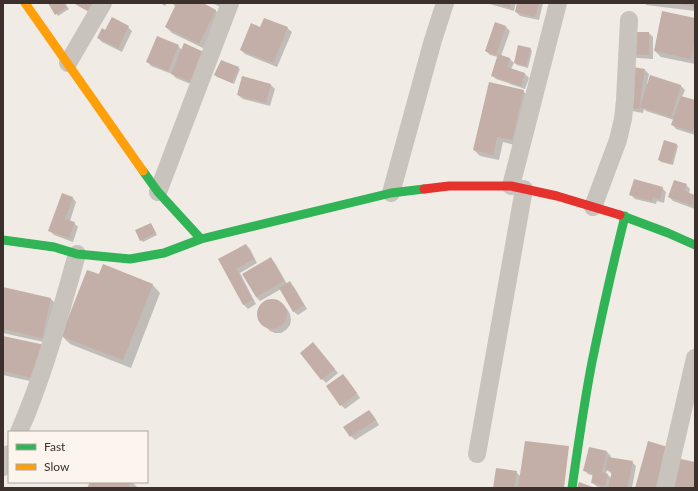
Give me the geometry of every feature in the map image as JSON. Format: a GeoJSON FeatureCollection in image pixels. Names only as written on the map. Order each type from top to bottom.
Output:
{"type":"FeatureCollection","features":[{"type":"Feature","properties":{"kind":"street"},"geometry":{"type":"LineString","coordinates":[[25,3],[158,192],[201,239]]}},
{"type":"Feature","properties":{"kind":"street"},"geometry":{"type":"LineString","coordinates":[[68,63],[103,3]]}},
{"type":"Feature","properties":{"kind":"street"},"geometry":{"type":"LineString","coordinates":[[158,192],[230,3]]}},
{"type":"Feature","properties":{"kind":"street"},"geometry":{"type":"LineString","coordinates":[[391,193],[433,40],[445,3]]}},
{"type":"Feature","properties":{"kind":"street"},"geometry":{"type":"LineString","coordinates":[[477,454],[518,188],[558,3]]}},
{"type":"Feature","properties":{"kind":"street"},"geometry":{"type":"LineString","coordinates":[[594,207],[618,140],[622,119],[625,100],[629,20]]}},
{"type":"Feature","properties":{"kind":"street"},"geometry":{"type":"LineString","coordinates":[[3,240],[54,247],[76,254],[130,259],[164,253],[201,239],[391,193],[450,186],[518,188],[557,196],[625,216],[695,245]]}},
{"type":"Feature","properties":{"kind":"street"},"geometry":{"type":"LineString","coordinates":[[572,488],[588,381],[625,216]]}},
{"type":"Feature","properties":{"kind":"street"},"geometry":{"type":"LineString","coordinates":[[19,431],[30,407],[55,331],[76,254]]}},
{"type":"Feature","properties":{"kind":"street"},"geometry":{"type":"LineString","coordinates":[[665,488],[695,358]]}},
{"type":"Feature","properties":{"kind":"street"},"geometry":{"type":"LineString","coordinates":[[3,467],[8,456]]}},
{"type":"Feature","properties":{"kind":"building"},"geometry":{"type":"Polygon","coordinates":[[[48,3],[65,3],[67,7],[55,15],[48,3]]]}},
{"type":"Feature","properties":{"kind":"building"},"geometry":{"type":"Polygon","coordinates":[[[73,3],[97,3],[91,13],[73,3]]]}},
{"type":"Feature","properties":{"kind":"building"},"geometry":{"type":"Polygon","coordinates":[[[174,3],[203,3],[216,10],[199,44],[165,27],[176,4],[174,3]]]}},
{"type":"Feature","properties":{"kind":"building"},"geometry":{"type":"Polygon","coordinates":[[[495,3],[511,3],[510,8],[495,3]]]}},
{"type":"Feature","properties":{"kind":"building"},"geometry":{"type":"Polygon","coordinates":[[[517,3],[539,3],[535,17],[515,12],[517,3]]]}},
{"type":"Feature","properties":{"kind":"building"},"geometry":{"type":"Polygon","coordinates":[[[695,3],[695,6],[678,4],[695,3]]]}},
{"type":"Feature","properties":{"kind":"building"},"geometry":{"type":"Polygon","coordinates":[[[662,11],[695,18],[695,38],[691,59],[654,51],[662,11]]]}},
{"type":"Feature","properties":{"kind":"building"},"geometry":{"type":"Polygon","coordinates":[[[112,17],[129,26],[118,48],[97,38],[102,28],[105,30],[112,17]]]}},
{"type":"Feature","properties":{"kind":"building"},"geometry":{"type":"Polygon","coordinates":[[[264,18],[288,27],[273,63],[240,50],[251,23],[260,27],[264,18]]]}},
{"type":"Feature","properties":{"kind":"building"},"geometry":{"type":"Polygon","coordinates":[[[495,22],[506,26],[496,55],[485,51],[495,22]]]}},
{"type":"Feature","properties":{"kind":"building"},"geometry":{"type":"Polygon","coordinates":[[[632,32],[649,32],[649,55],[632,54],[632,32]]]}},
{"type":"Feature","properties":{"kind":"building"},"geometry":{"type":"Polygon","coordinates":[[[157,36],[179,45],[168,71],[146,62],[157,36]]]}},
{"type":"Feature","properties":{"kind":"building"},"geometry":{"type":"Polygon","coordinates":[[[184,43],[206,53],[194,83],[171,74],[184,43]]]}},
{"type":"Feature","properties":{"kind":"building"},"geometry":{"type":"Polygon","coordinates":[[[518,45],[531,48],[526,66],[514,63],[518,45]]]}},
{"type":"Feature","properties":{"kind":"building"},"geometry":{"type":"Polygon","coordinates":[[[498,54],[510,58],[507,67],[525,73],[521,86],[491,76],[498,54]]]}},
{"type":"Feature","properties":{"kind":"building"},"geometry":{"type":"Polygon","coordinates":[[[221,60],[239,67],[232,83],[214,75],[221,60]]]}},
{"type":"Feature","properties":{"kind":"building"},"geometry":{"type":"Polygon","coordinates":[[[632,67],[645,69],[639,109],[626,107],[632,67]]]}},
{"type":"Feature","properties":{"kind":"building"},"geometry":{"type":"Polygon","coordinates":[[[650,75],[681,85],[671,117],[640,107],[650,75]]]}},
{"type":"Feature","properties":{"kind":"building"},"geometry":{"type":"Polygon","coordinates":[[[242,76],[271,84],[266,103],[237,95],[242,76]]]}},
{"type":"Feature","properties":{"kind":"building"},"geometry":{"type":"Polygon","coordinates":[[[489,82],[524,90],[512,140],[497,137],[493,155],[473,150],[489,82]]]}},
{"type":"Feature","properties":{"kind":"building"},"geometry":{"type":"Polygon","coordinates":[[[681,96],[695,100],[695,124],[692,132],[671,125],[681,96]]]}},
{"type":"Feature","properties":{"kind":"building"},"geometry":{"type":"Polygon","coordinates":[[[664,140],[677,144],[671,164],[658,160],[664,140]]]}},
{"type":"Feature","properties":{"kind":"building"},"geometry":{"type":"Polygon","coordinates":[[[634,179],[663,187],[660,199],[653,197],[652,201],[629,195],[634,179]]]}},
{"type":"Feature","properties":{"kind":"building"},"geometry":{"type":"Polygon","coordinates":[[[674,180],[687,184],[684,191],[695,195],[691,205],[668,197],[674,180]]]}},
{"type":"Feature","properties":{"kind":"building"},"geometry":{"type":"Polygon","coordinates":[[[62,193],[73,197],[65,219],[75,222],[69,238],[48,231],[62,193]]]}},
{"type":"Feature","properties":{"kind":"building"},"geometry":{"type":"Polygon","coordinates":[[[151,223],[156,233],[140,241],[135,230],[151,223]]]}},
{"type":"Feature","properties":{"kind":"building"},"geometry":{"type":"Polygon","coordinates":[[[246,244],[254,259],[236,269],[253,300],[243,305],[218,259],[246,244]]]}},
{"type":"Feature","properties":{"kind":"building"},"geometry":{"type":"Polygon","coordinates":[[[271,257],[284,281],[256,297],[242,274],[271,257]]]}},
{"type":"Feature","properties":{"kind":"building"},"geometry":{"type":"Polygon","coordinates":[[[103,264],[153,284],[123,360],[61,336],[87,270],[99,274],[103,264]]]}},
{"type":"Feature","properties":{"kind":"building"},"geometry":{"type":"Polygon","coordinates":[[[290,281],[304,305],[293,312],[279,288],[290,281]]]}},
{"type":"Feature","properties":{"kind":"building"},"geometry":{"type":"Polygon","coordinates":[[[3,287],[51,298],[42,338],[3,329],[3,287]]]}},
{"type":"Feature","properties":{"kind":"building"},"geometry":{"type":"Polygon","coordinates":[[[272,299],[283,303],[287,314],[283,325],[272,329],[261,325],[257,314],[261,303],[272,299]]]}},
{"type":"Feature","properties":{"kind":"building"},"geometry":{"type":"Polygon","coordinates":[[[3,336],[45,345],[37,379],[3,371],[3,336]]]}},
{"type":"Feature","properties":{"kind":"building"},"geometry":{"type":"Polygon","coordinates":[[[313,342],[335,369],[321,380],[300,353],[313,342]]]}},
{"type":"Feature","properties":{"kind":"building"},"geometry":{"type":"Polygon","coordinates":[[[343,374],[357,393],[340,406],[326,386],[343,374]]]}},
{"type":"Feature","properties":{"kind":"building"},"geometry":{"type":"Polygon","coordinates":[[[369,410],[376,420],[350,437],[343,427],[369,410]]]}},
{"type":"Feature","properties":{"kind":"building"},"geometry":{"type":"Polygon","coordinates":[[[525,441],[569,446],[564,488],[518,488],[525,441]]]}},
{"type":"Feature","properties":{"kind":"building"},"geometry":{"type":"Polygon","coordinates":[[[648,441],[671,448],[660,488],[635,488],[648,441]]]}},
{"type":"Feature","properties":{"kind":"building"},"geometry":{"type":"Polygon","coordinates":[[[589,447],[607,451],[602,472],[608,474],[605,486],[591,483],[593,473],[583,471],[589,447]]]}},
{"type":"Feature","properties":{"kind":"building"},"geometry":{"type":"Polygon","coordinates":[[[608,457],[633,461],[627,488],[608,488],[612,471],[605,470],[608,457]]]}},
{"type":"Feature","properties":{"kind":"building"},"geometry":{"type":"Polygon","coordinates":[[[676,458],[695,462],[695,488],[670,488],[676,458]]]}},
{"type":"Feature","properties":{"kind":"building"},"geometry":{"type":"Polygon","coordinates":[[[496,468],[517,471],[514,488],[493,488],[496,468]]]}},
{"type":"Feature","properties":{"kind":"building"},"geometry":{"type":"Polygon","coordinates":[[[579,482],[595,488],[577,488],[579,482]]]}},
{"type":"Feature","properties":{"kind":"building"},"geometry":{"type":"Polygon","coordinates":[[[90,483],[130,483],[128,488],[87,488],[90,483]]]}},
{"type":"Feature","properties":{"kind":"traffic: fast"},"geometry":{"type":"LineString","coordinates":[[143,171],[158,192],[201,239]]}},
{"type":"Feature","properties":{"kind":"traffic: fast"},"geometry":{"type":"LineString","coordinates":[[3,240],[54,247],[77,254],[130,259],[164,253],[201,239],[391,193],[424,189]]}},
{"type":"Feature","properties":{"kind":"traffic: fast"},"geometry":{"type":"LineString","coordinates":[[620,215],[695,245]]}},
{"type":"Feature","properties":{"kind":"traffic: fast"},"geometry":{"type":"LineString","coordinates":[[572,488],[592,362],[625,216]]}},
{"type":"Feature","properties":{"kind":"traffic: slow"},"geometry":{"type":"LineString","coordinates":[[25,3],[143,171]]}},
{"type":"Feature","properties":{"kind":"traffic: jam"},"geometry":{"type":"LineString","coordinates":[[424,189],[449,186],[511,186],[557,196],[620,215]]}}]}
